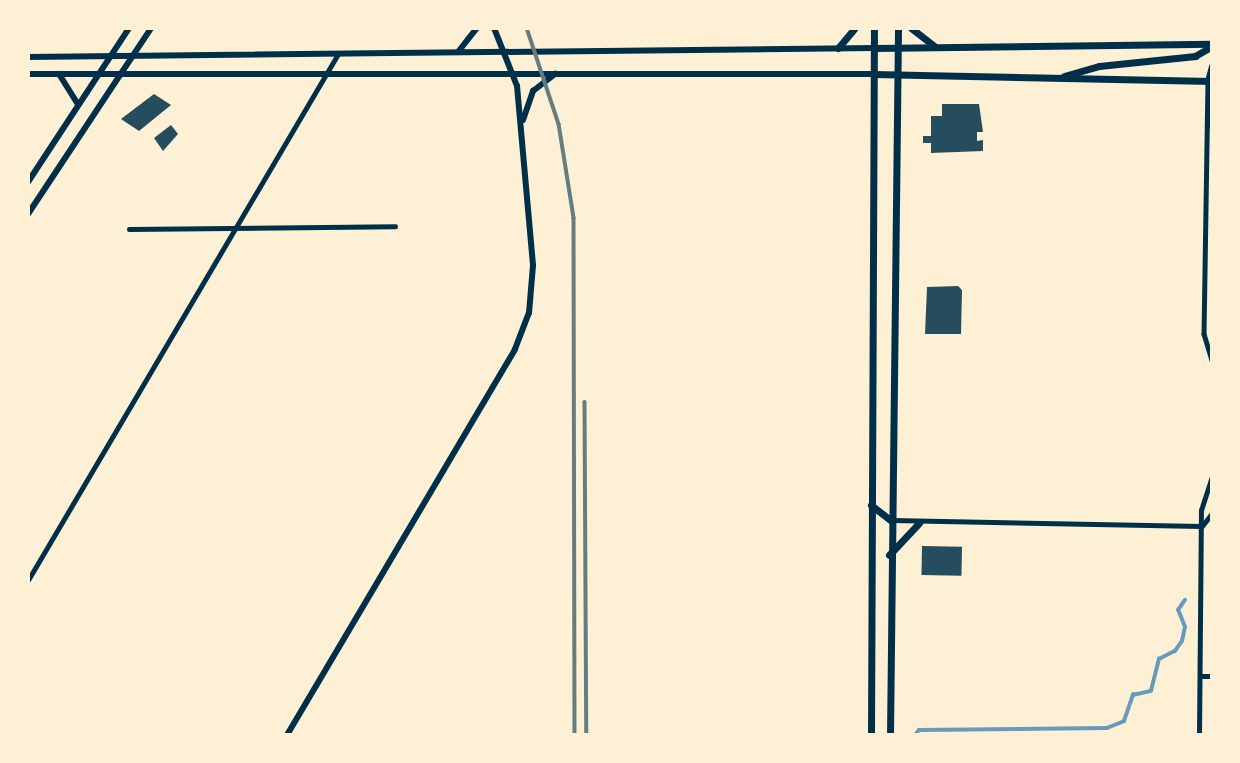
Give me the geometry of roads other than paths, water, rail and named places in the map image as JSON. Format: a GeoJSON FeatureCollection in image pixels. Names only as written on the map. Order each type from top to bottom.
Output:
{"type":"FeatureCollection","features":[{"type":"Feature","properties":{"kind":"main road"},"geometry":{"type":"LineString","coordinates":[[28,182],[129,28]]}},
{"type":"Feature","properties":{"kind":"main road"},"geometry":{"type":"LineString","coordinates":[[28,214],[151,28]]}},
{"type":"Feature","properties":{"kind":"main road"},"geometry":{"type":"LineString","coordinates":[[458,52],[477,28]]}},
{"type":"Feature","properties":{"kind":"main road"},"geometry":{"type":"LineString","coordinates":[[287,735],[522,336],[533,291],[533,265],[521,125],[513,71],[494,28]]}},
{"type":"Feature","properties":{"kind":"main road"},"geometry":{"type":"LineString","coordinates":[[838,48],[855,28]]}},
{"type":"Feature","properties":{"kind":"main road"},"geometry":{"type":"LineString","coordinates":[[871,735],[874,28]]}},
{"type":"Feature","properties":{"kind":"main road"},"geometry":{"type":"LineString","coordinates":[[890,735],[889,556],[898,28]]}},
{"type":"Feature","properties":{"kind":"main road"},"geometry":{"type":"LineString","coordinates":[[911,28],[934,46]]}},
{"type":"Feature","properties":{"kind":"main road"},"geometry":{"type":"LineString","coordinates":[[28,57],[1212,45]]}},
{"type":"Feature","properties":{"kind":"main road"},"geometry":{"type":"LineString","coordinates":[[1057,78],[1099,66],[1195,56],[1212,45]]}},
{"type":"Feature","properties":{"kind":"main road"},"geometry":{"type":"LineString","coordinates":[[28,74],[513,71],[556,74],[898,74],[1210,81],[1212,66]]}},
{"type":"Feature","properties":{"kind":"main road"},"geometry":{"type":"LineString","coordinates":[[59,74],[78,105]]}},
{"type":"Feature","properties":{"kind":"main road"},"geometry":{"type":"LineString","coordinates":[[521,125],[533,91],[556,74]]}},
{"type":"Feature","properties":{"kind":"main road"},"geometry":{"type":"LineString","coordinates":[[871,505],[890,520]]}},
{"type":"Feature","properties":{"kind":"main road"},"geometry":{"type":"LineString","coordinates":[[889,556],[919,523]]}},
{"type":"Feature","properties":{"kind":"street"},"geometry":{"type":"LineString","coordinates":[[28,580],[338,54]]}},
{"type":"Feature","properties":{"kind":"street"},"geometry":{"type":"LineString","coordinates":[[1210,81],[1204,334],[1212,361]]}},
{"type":"Feature","properties":{"kind":"street"},"geometry":{"type":"LineString","coordinates":[[130,229],[395,226]]}},
{"type":"Feature","properties":{"kind":"street"},"geometry":{"type":"LineString","coordinates":[[1199,735],[1201,510],[1212,476]]}},
{"type":"Feature","properties":{"kind":"street"},"geometry":{"type":"LineString","coordinates":[[1202,526],[1212,513]]}},
{"type":"Feature","properties":{"kind":"street"},"geometry":{"type":"LineString","coordinates":[[890,520],[919,523],[1202,526]]}},
{"type":"Feature","properties":{"kind":"street"},"geometry":{"type":"LineString","coordinates":[[1200,676],[1212,676]]}},
{"type":"Feature","properties":{"kind":"waterway"},"geometry":{"type":"LineString","coordinates":[[915,735],[919,730],[1107,728],[1124,721],[1133,695],[1151,691],[1159,659],[1175,651],[1182,641],[1185,627],[1178,610],[1185,600]]}},
{"type":"Feature","properties":{"kind":"railway"},"geometry":{"type":"LineString","coordinates":[[527,28],[559,124],[574,218],[575,735]]}},
{"type":"Feature","properties":{"kind":"railway"},"geometry":{"type":"LineString","coordinates":[[585,402],[587,735]]}}]}
